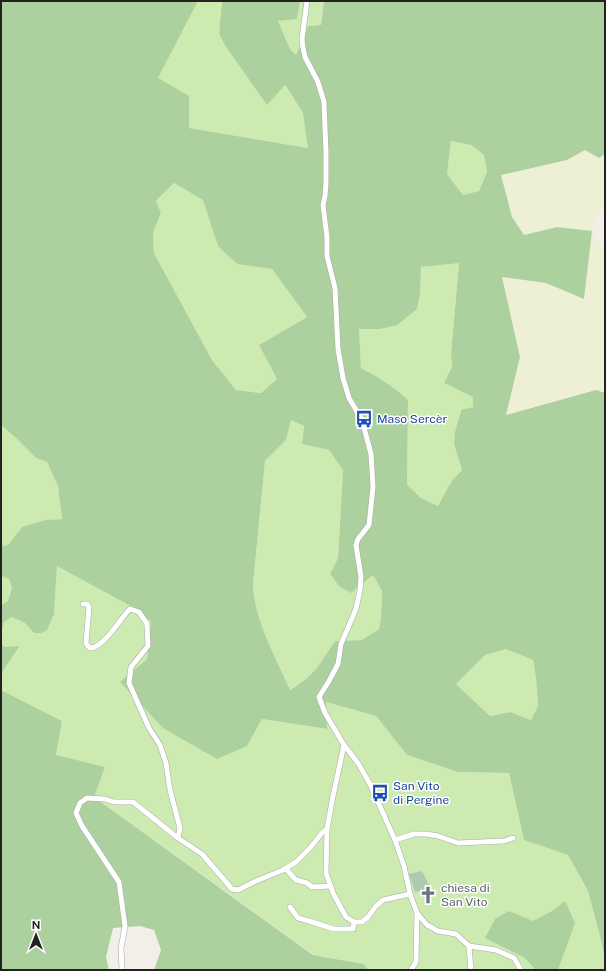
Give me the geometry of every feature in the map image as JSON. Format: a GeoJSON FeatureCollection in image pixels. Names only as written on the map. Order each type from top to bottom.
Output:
{"type":"FeatureCollection","features":[{"type":"Feature","properties":{"kind":"street"},"geometry":{"type":"LineString","coordinates":[[307,1],[302,39],[305,57],[318,82],[324,102],[326,152],[325,196],[323,205],[327,237],[327,256],[335,288],[337,342],[343,378],[349,398],[362,420],[371,454],[374,487],[368,525],[358,539],[356,545],[360,577],[360,590],[356,609],[341,644],[338,664],[319,698],[325,713],[344,745],[358,762],[370,784],[395,840],[404,866],[410,894],[417,913],[416,962],[411,970]]}},
{"type":"Feature","properties":{"kind":"street"},"geometry":{"type":"LineString","coordinates":[[83,604],[87,604],[89,607],[86,643],[90,648],[94,648],[117,626],[130,608],[139,612],[147,624],[148,646],[131,667],[129,683],[149,728],[160,745],[166,763],[170,790],[180,828],[178,838]]}},
{"type":"Feature","properties":{"kind":"street"},"geometry":{"type":"LineString","coordinates":[[344,745],[327,829],[326,873],[333,893],[346,917],[354,922],[362,922],[368,917],[376,906],[384,900],[410,894]]}},
{"type":"Feature","properties":{"kind":"street"},"geometry":{"type":"LineString","coordinates":[[122,970],[121,948],[125,926],[119,882],[82,826],[76,813],[80,803],[87,798],[105,799],[114,802],[133,802],[178,838],[202,854],[232,889],[238,890],[286,869],[296,862],[327,829]]}},
{"type":"Feature","properties":{"kind":"street"},"geometry":{"type":"LineString","coordinates":[[395,840],[414,834],[438,836],[458,843],[504,841],[512,838]]}},
{"type":"Feature","properties":{"kind":"street"},"geometry":{"type":"LineString","coordinates":[[286,869],[296,880],[307,883],[312,887],[331,886]]}},
{"type":"Feature","properties":{"kind":"street"},"geometry":{"type":"LineString","coordinates":[[290,907],[298,918],[334,929],[353,929],[354,922]]}},
{"type":"Feature","properties":{"kind":"street"},"geometry":{"type":"LineString","coordinates":[[417,913],[427,924],[438,931],[456,934],[469,946],[496,950],[514,958],[521,970]]}},
{"type":"Feature","properties":{"kind":"street"},"geometry":{"type":"LineString","coordinates":[[469,946],[471,970]]}},
{"type":"Feature","properties":{"kind":"green space"},"geometry":{"type":"Polygon","coordinates":[[[1,1],[198,1],[158,78],[189,96],[189,128],[308,148],[303,113],[285,85],[267,105],[226,47],[219,34],[222,1],[300,1],[297,19],[278,21],[290,49],[296,55],[308,26],[321,25],[324,1],[605,1],[605,154],[599,158],[585,150],[567,160],[501,175],[512,217],[524,235],[557,227],[592,231],[584,299],[546,283],[502,277],[520,357],[506,415],[596,390],[605,393],[605,962],[602,944],[588,891],[568,855],[524,840],[509,773],[458,772],[407,755],[376,716],[326,702],[327,729],[262,719],[247,746],[217,759],[163,728],[120,682],[147,659],[151,622],[138,610],[57,566],[54,614],[47,630],[41,633],[34,633],[25,623],[12,617],[4,622],[1,634],[1,605],[8,601],[12,588],[9,579],[1,576],[1,546],[8,545],[22,527],[45,520],[62,519],[58,486],[47,462],[36,458],[1,425],[1,1]],[[451,141],[447,174],[463,195],[479,191],[487,172],[484,155],[471,145],[451,141]],[[174,183],[156,201],[161,213],[153,233],[154,253],[212,360],[236,390],[261,393],[277,379],[259,345],[307,317],[272,269],[237,264],[218,246],[203,200],[174,183]],[[459,263],[421,267],[420,294],[417,309],[397,325],[380,329],[359,329],[361,368],[397,390],[408,400],[407,485],[421,498],[438,506],[451,482],[462,470],[454,444],[455,432],[461,410],[473,407],[473,397],[444,383],[452,367],[451,354],[459,263]],[[291,420],[286,440],[265,461],[253,585],[254,598],[261,625],[290,690],[306,679],[317,668],[335,641],[362,640],[379,629],[382,591],[373,575],[351,593],[340,587],[330,574],[338,558],[343,470],[329,450],[302,444],[304,426],[291,420]],[[506,649],[485,655],[456,684],[490,716],[510,712],[531,720],[538,706],[533,660],[506,649]]]}},
{"type":"Feature","properties":{"kind":"green space"},"geometry":{"type":"Polygon","coordinates":[[[198,1],[222,1],[219,34],[226,47],[267,104],[284,85],[303,113],[309,148],[188,128],[158,78],[198,1]]]}},
{"type":"Feature","properties":{"kind":"green space"},"geometry":{"type":"Polygon","coordinates":[[[300,1],[324,1],[321,25],[308,26],[296,55],[290,49],[278,21],[297,18],[300,1]]]}},
{"type":"Feature","properties":{"kind":"green space"},"geometry":{"type":"Polygon","coordinates":[[[451,141],[471,145],[484,155],[487,172],[479,191],[463,195],[447,174],[451,141]]]}},
{"type":"Feature","properties":{"kind":"green space"},"geometry":{"type":"Polygon","coordinates":[[[586,150],[599,158],[605,154],[605,208],[601,209],[592,230],[605,253],[605,393],[596,390],[505,415],[520,357],[501,277],[546,283],[584,299],[592,231],[557,227],[524,235],[512,217],[501,175],[567,160],[586,150]]]}},
{"type":"Feature","properties":{"kind":"green space"},"geometry":{"type":"Polygon","coordinates":[[[174,183],[203,200],[219,246],[237,264],[272,269],[307,317],[259,345],[277,379],[261,393],[236,390],[212,360],[154,253],[153,233],[161,213],[156,202],[174,183]]]}},
{"type":"Feature","properties":{"kind":"green space"},"geometry":{"type":"Polygon","coordinates":[[[459,262],[451,354],[452,367],[444,383],[473,397],[473,408],[460,410],[454,444],[462,470],[451,482],[438,506],[421,498],[407,485],[408,400],[397,390],[361,368],[359,329],[380,329],[417,309],[420,294],[421,267],[459,262]]]}},
{"type":"Feature","properties":{"kind":"green space"},"geometry":{"type":"Polygon","coordinates":[[[291,420],[304,426],[302,444],[329,450],[343,470],[338,558],[330,574],[373,575],[382,591],[379,629],[362,640],[335,641],[317,668],[306,679],[289,690],[261,625],[254,598],[253,585],[265,461],[286,440],[291,420]]]}},
{"type":"Feature","properties":{"kind":"green space"},"geometry":{"type":"Polygon","coordinates":[[[1,425],[36,458],[47,462],[58,486],[62,519],[45,520],[22,527],[8,545],[1,546],[1,425]]]}},
{"type":"Feature","properties":{"kind":"green space"},"geometry":{"type":"Polygon","coordinates":[[[57,565],[138,610],[151,623],[147,659],[120,683],[247,746],[262,719],[326,729],[326,702],[376,716],[407,755],[458,772],[509,773],[524,840],[568,855],[588,891],[602,944],[605,970],[368,970],[364,964],[314,955],[94,797],[56,755],[62,721],[1,690],[1,674],[20,647],[5,647],[1,644],[1,634],[4,622],[12,617],[25,623],[34,633],[54,614],[57,565]]]}},
{"type":"Feature","properties":{"kind":"green space"},"geometry":{"type":"Polygon","coordinates":[[[1,576],[9,579],[12,588],[8,602],[1,605],[1,576]]]}},
{"type":"Feature","properties":{"kind":"green space"},"geometry":{"type":"Polygon","coordinates":[[[1,644],[5,647],[20,646],[1,674],[1,644]]]}},
{"type":"Feature","properties":{"kind":"green space"},"geometry":{"type":"Polygon","coordinates":[[[506,649],[533,660],[538,706],[531,720],[510,712],[490,716],[456,684],[485,655],[506,649]]]}},
{"type":"Feature","properties":{"kind":"green space"},"geometry":{"type":"Polygon","coordinates":[[[1,690],[62,721],[56,755],[105,767],[94,797],[313,955],[364,964],[368,970],[154,970],[161,950],[154,930],[140,926],[113,928],[106,957],[109,970],[1,970],[1,690]]]}},
{"type":"Feature","properties":{"kind":"green space"},"geometry":{"type":"Polygon","coordinates":[[[422,871],[430,887],[426,888],[426,890],[415,892],[409,874],[422,871]]]}},
{"type":"Feature","properties":{"kind":"green space"},"geometry":{"type":"Polygon","coordinates":[[[565,901],[575,923],[558,970],[536,970],[525,958],[485,938],[495,919],[509,911],[533,921],[552,911],[565,901]]]}},
{"type":"Feature","properties":{"kind":"place","name":"Maso Sercèr"},"geometry":{"type":"Point","coordinates":[364,419]}},
{"type":"Feature","properties":{"kind":"place","name":"San Vito di Pergine"},"geometry":{"type":"Point","coordinates":[380,793]}},
{"type":"Feature","properties":{"kind":"place","name":"chiesa di San Vito"},"geometry":{"type":"Point","coordinates":[428,895]}}]}
